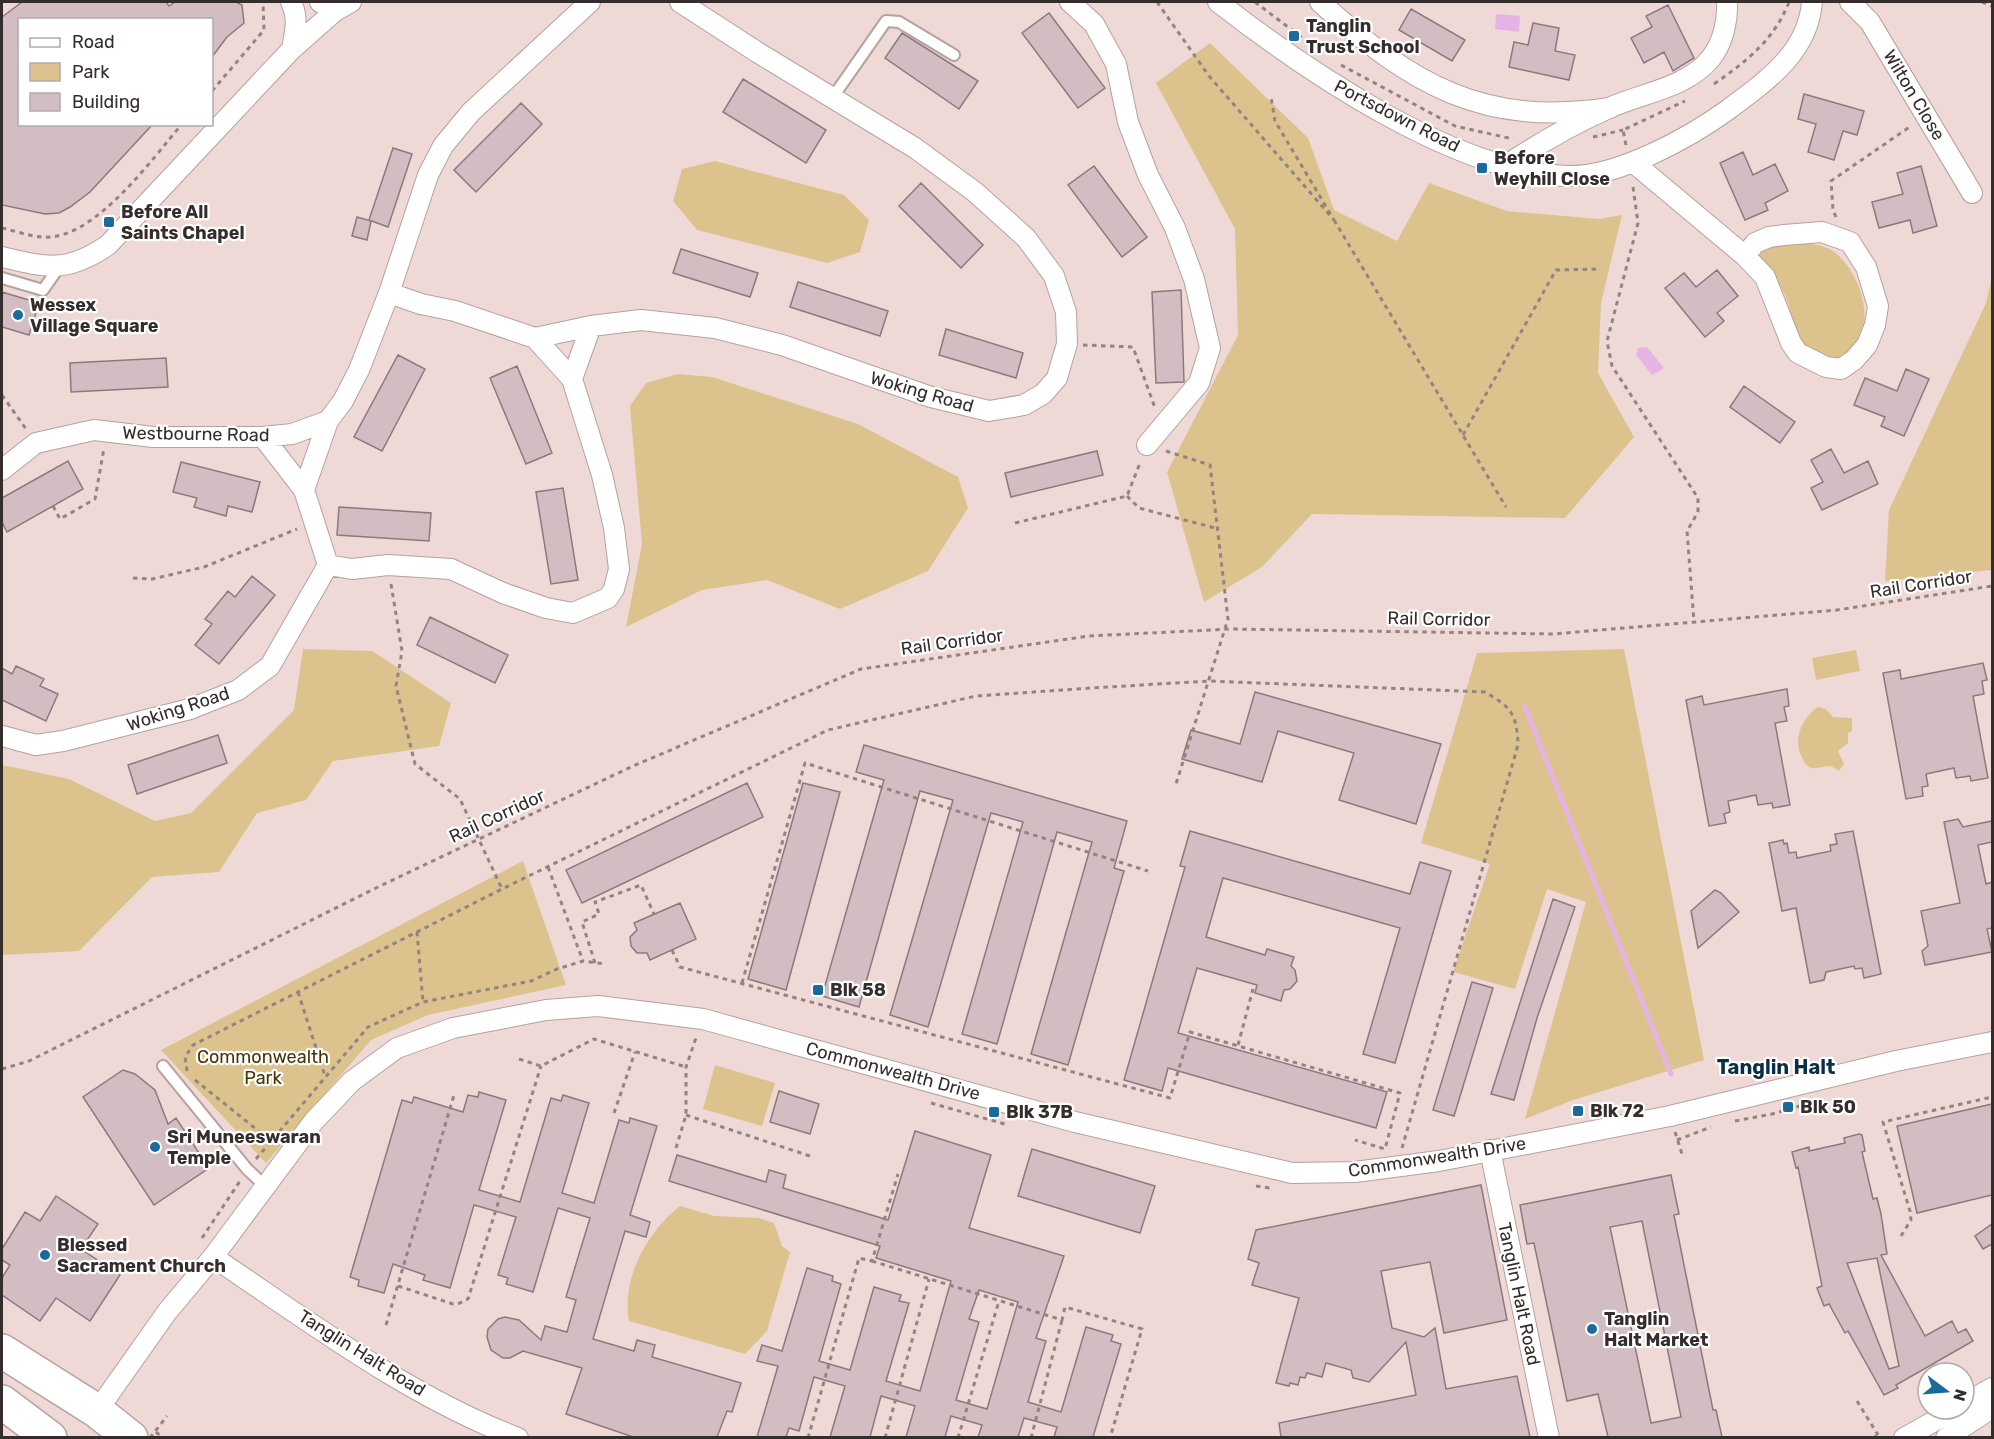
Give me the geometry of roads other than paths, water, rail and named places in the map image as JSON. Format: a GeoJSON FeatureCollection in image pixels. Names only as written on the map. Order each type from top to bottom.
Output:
{"type":"FeatureCollection","features":[{"type":"Feature","properties":{"kind":"highway"},"geometry":{"type":"LineString","coordinates":[[2,1351],[97,1411],[131,1437]]}},
{"type":"Feature","properties":{"kind":"highway"},"geometry":{"type":"LineString","coordinates":[[2,1402],[50,1437]]}},
{"type":"Feature","properties":{"kind":"street"},"geometry":{"type":"LineString","coordinates":[[291,2],[296,11],[297,23],[292,49]]}},
{"type":"Feature","properties":{"kind":"street"},"geometry":{"type":"LineString","coordinates":[[304,490],[328,422],[343,401],[359,370],[389,294],[428,175],[443,146],[471,112],[590,2]]}},
{"type":"Feature","properties":{"kind":"street","name":"Woking Road"},"geometry":{"type":"LineString","coordinates":[[591,326],[641,320],[715,328],[782,345],[931,397],[989,411],[1024,405],[1043,394],[1057,378],[1067,344],[1066,312],[1054,276],[1026,238],[975,192],[915,148],[757,52],[680,2]]}},
{"type":"Feature","properties":{"kind":"street"},"geometry":{"type":"LineString","coordinates":[[1070,2],[1094,24],[1116,64],[1128,122],[1148,175],[1175,228],[1194,279],[1210,348],[1200,383],[1147,445]]}},
{"type":"Feature","properties":{"kind":"street","name":"Portsdown Road"},"geometry":{"type":"LineString","coordinates":[[1218,2],[1299,63],[1354,96],[1430,135],[1505,166],[1567,176],[1601,173],[1632,163],[1722,114],[1778,72],[1797,45],[1811,14],[1812,2]]}},
{"type":"Feature","properties":{"kind":"street"},"geometry":{"type":"LineString","coordinates":[[1320,2],[1402,69],[1457,96],[1488,106],[1530,113],[1568,114],[1610,108]]}},
{"type":"Feature","properties":{"kind":"street"},"geometry":{"type":"LineString","coordinates":[[1505,166],[1537,145],[1610,108],[1675,84],[1711,58],[1722,39],[1727,2]]}},
{"type":"Feature","properties":{"kind":"street","name":"Wilton Close"},"geometry":{"type":"LineString","coordinates":[[1850,2],[1870,22],[1972,193]]}},
{"type":"Feature","properties":{"kind":"street"},"geometry":{"type":"LineString","coordinates":[[2,257],[59,267],[74,265],[108,245],[335,5]]}},
{"type":"Feature","properties":{"kind":"street"},"geometry":{"type":"LineString","coordinates":[[1632,163],[1745,256],[1765,277],[1791,343],[1798,353],[1826,367],[1841,369],[1854,360],[1866,345],[1875,325],[1878,306],[1866,267],[1850,242],[1822,232],[1784,235],[1769,237],[1755,243],[1745,256]]}},
{"type":"Feature","properties":{"kind":"street"},"geometry":{"type":"LineString","coordinates":[[263,437],[304,490],[328,565],[352,568],[388,565],[451,569],[535,604],[573,613],[608,598],[619,569],[614,528],[602,475],[572,379],[536,338],[455,311],[389,294]]}},
{"type":"Feature","properties":{"kind":"street"},"geometry":{"type":"LineString","coordinates":[[536,338],[591,326]]}},
{"type":"Feature","properties":{"kind":"street"},"geometry":{"type":"LineString","coordinates":[[572,379],[591,326]]}},
{"type":"Feature","properties":{"kind":"street","name":"Westbourne Road"},"geometry":{"type":"LineString","coordinates":[[2,470],[36,443],[94,430],[153,437],[263,437],[292,434],[328,422]]}},
{"type":"Feature","properties":{"kind":"street","name":"Woking Road"},"geometry":{"type":"LineString","coordinates":[[2,735],[36,745],[63,741],[190,709],[238,690],[270,666],[328,565]]}},
{"type":"Feature","properties":{"kind":"street","name":"Commonwealth Drive"},"geometry":{"type":"LineString","coordinates":[[97,1411],[167,1312],[213,1257],[314,1121],[352,1081],[397,1048],[453,1028],[546,1010],[598,1006],[703,1019],[1075,1122],[1292,1173],[1355,1172],[1490,1150],[1670,1116],[1896,1061],[1992,1041]]}},
{"type":"Feature","properties":{"kind":"street","name":"Tanglin Halt Road"},"geometry":{"type":"LineString","coordinates":[[1490,1150],[1549,1437]]}},
{"type":"Feature","properties":{"kind":"street","name":"Tanglin Halt Road"},"geometry":{"type":"LineString","coordinates":[[213,1257],[387,1372],[452,1407],[518,1437]]}},
{"type":"Feature","properties":{"kind":"street"},"geometry":{"type":"LineString","coordinates":[[1976,1397],[1992,1388]]}},
{"type":"Feature","properties":{"kind":"street"},"geometry":{"type":"LineString","coordinates":[[1946,1437],[1992,1408]]}},
{"type":"Feature","properties":{"kind":"street"},"geometry":{"type":"LineString","coordinates":[[1904,1437],[1934,1421]]}},
{"type":"Feature","properties":{"kind":"lane"},"geometry":{"type":"LineString","coordinates":[[833,97],[886,21],[899,22],[954,55]]}},
{"type":"Feature","properties":{"kind":"lane"},"geometry":{"type":"LineString","coordinates":[[2,278],[43,290],[59,267]]}},
{"type":"Feature","properties":{"kind":"lane"},"geometry":{"type":"LineString","coordinates":[[163,1066],[247,1169],[265,1186]]}},
{"type":"Feature","properties":{"kind":"waterway"},"geometry":{"type":"LineString","coordinates":[[1525,707],[1671,1074]]}},
{"type":"Feature","properties":{"kind":"place","name":"Tanglin Trust School"},"geometry":{"type":"Point","coordinates":[1294,36]}},
{"type":"Feature","properties":{"kind":"place","name":"Before Weyhill Close"},"geometry":{"type":"Point","coordinates":[1482,168]}},
{"type":"Feature","properties":{"kind":"place","name":"Before All Saints Chapel"},"geometry":{"type":"Point","coordinates":[109,222]}},
{"type":"Feature","properties":{"kind":"place","name":"Wessex Village Square"},"geometry":{"type":"Point","coordinates":[18,315]}},
{"type":"Feature","properties":{"kind":"place","name":"Blk 58"},"geometry":{"type":"Point","coordinates":[818,990]}},
{"type":"Feature","properties":{"kind":"place","name":"Blk 50"},"geometry":{"type":"Point","coordinates":[1788,1107]}},
{"type":"Feature","properties":{"kind":"place","name":"Blk 72"},"geometry":{"type":"Point","coordinates":[1578,1111]}},
{"type":"Feature","properties":{"kind":"place","name":"Blk 37B"},"geometry":{"type":"Point","coordinates":[994,1112]}},
{"type":"Feature","properties":{"kind":"place","name":"Sri Muneeswaran Temple"},"geometry":{"type":"Point","coordinates":[155,1147]}},
{"type":"Feature","properties":{"kind":"place","name":"Blessed Sacrament Church"},"geometry":{"type":"Point","coordinates":[45,1255]}},
{"type":"Feature","properties":{"kind":"place","name":"Tanglin Halt Market"},"geometry":{"type":"Point","coordinates":[1592,1329]}},
{"type":"Feature","properties":{"kind":"district","name":"Tanglin Halt"},"geometry":{"type":"Point","coordinates":[1776,1067]}},
{"type":"Feature","properties":{"kind":"park label","name":"Commonwealth Park"},"geometry":{"type":"Point","coordinates":[263,1067]}}]}
